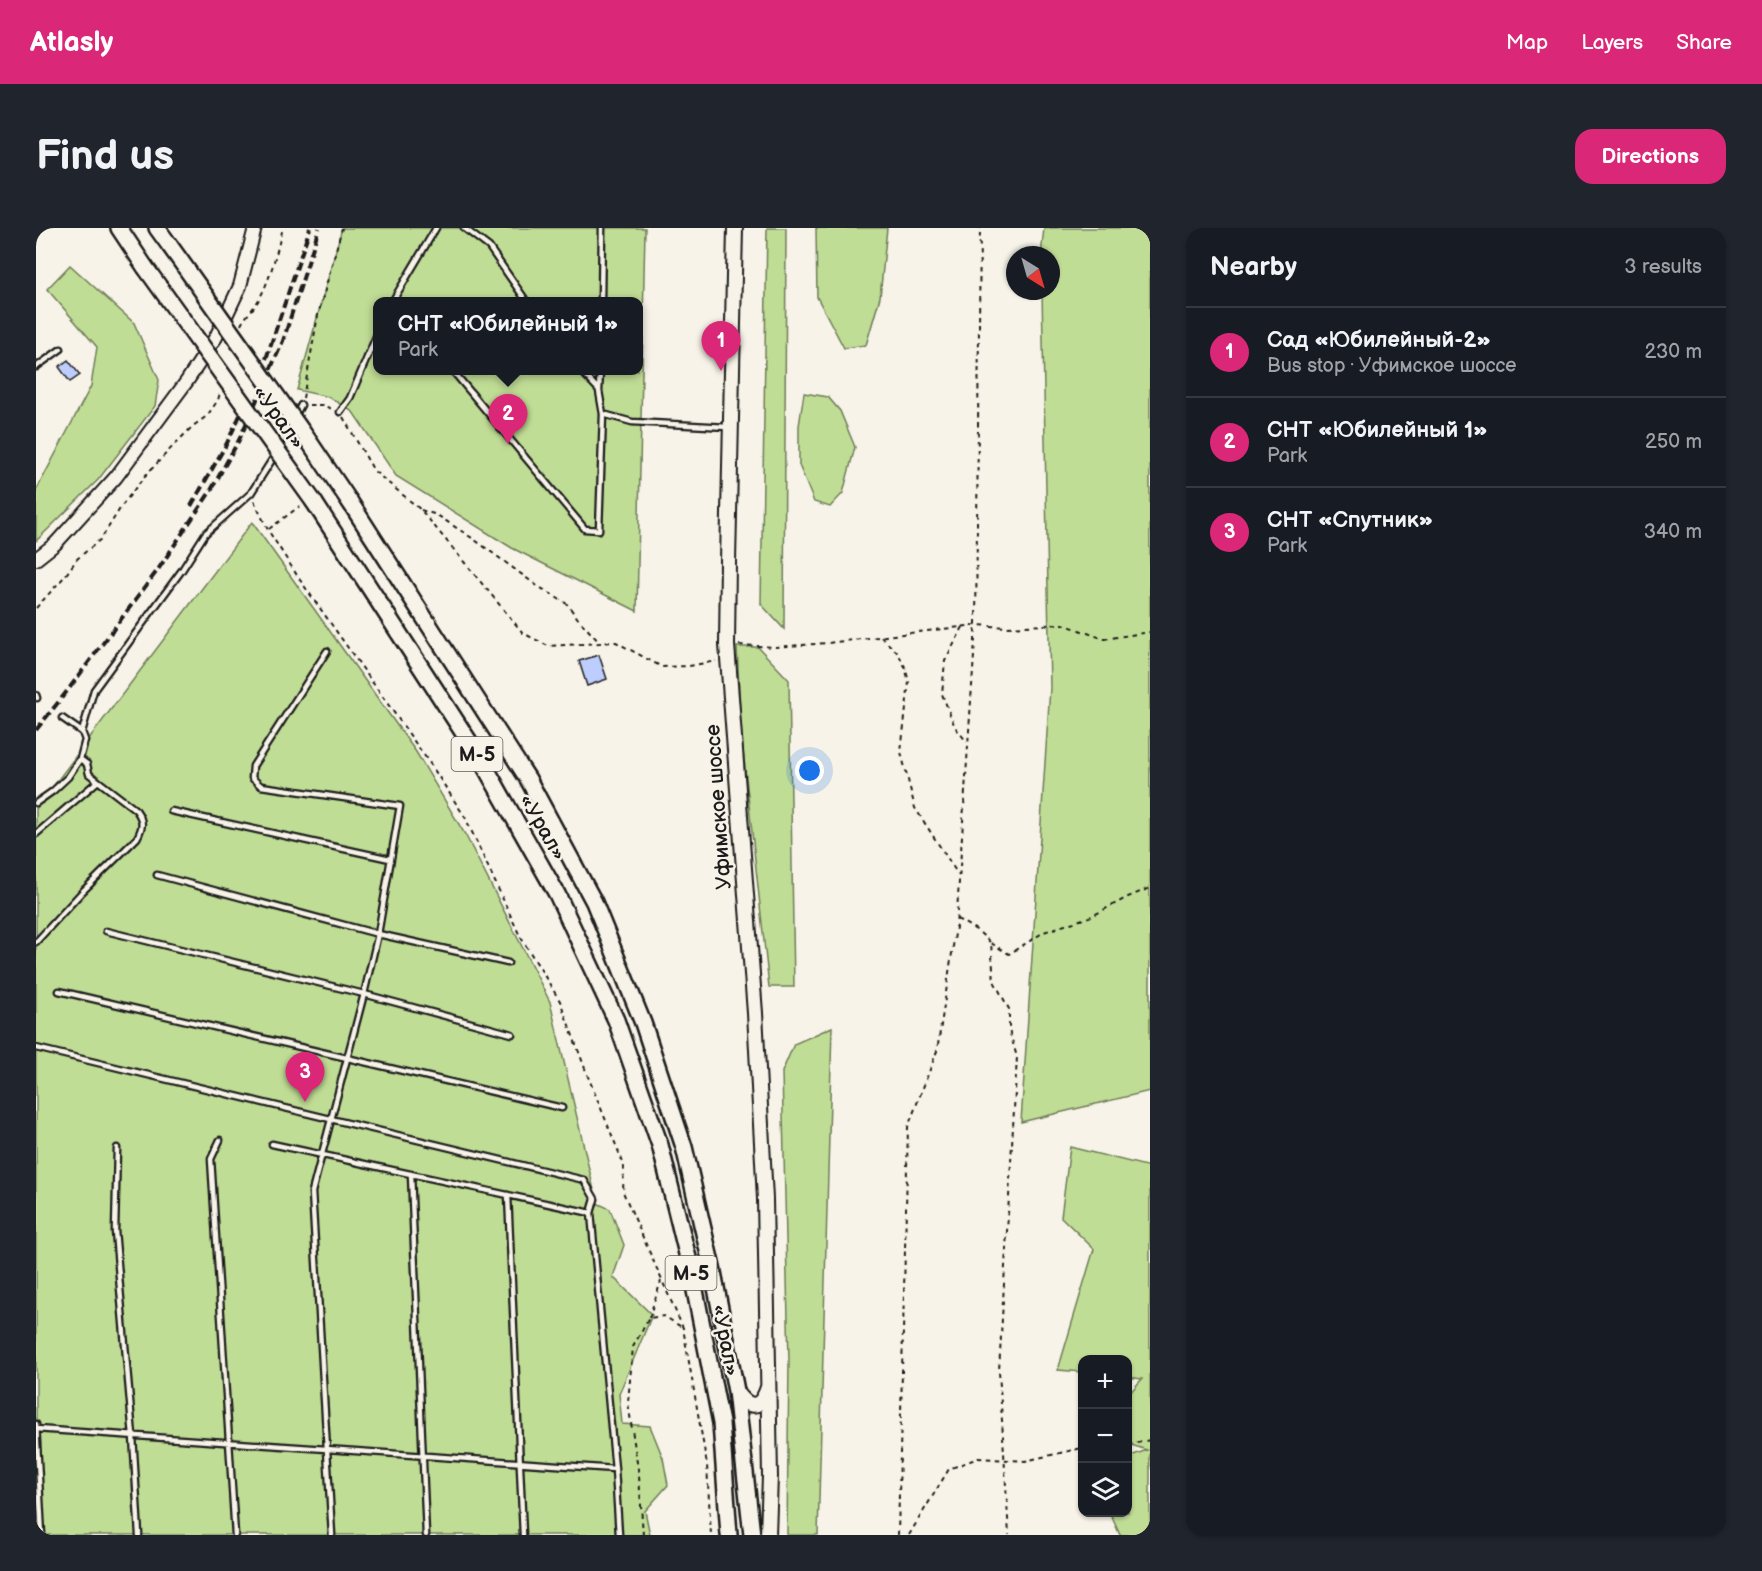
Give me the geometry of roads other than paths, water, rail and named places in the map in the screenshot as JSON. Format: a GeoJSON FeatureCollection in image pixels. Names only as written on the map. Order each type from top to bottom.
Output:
{"type":"FeatureCollection","features":[{"type":"Feature","properties":{"kind":"main road","name":"«Урал»"},"geometry":{"type":"LineString","coordinates":[[119,228],[483,763],[557,894],[616,1020],[660,1145],[691,1270],[721,1423],[729,1535]]}},
{"type":"Feature","properties":{"kind":"main road","name":"«Урал»"},"geometry":{"type":"LineString","coordinates":[[157,228],[350,502],[528,779],[594,902],[643,1023],[684,1147],[713,1272],[736,1391],[752,1535]]}},
{"type":"Feature","properties":{"kind":"main road","name":"Уфимское шоссе"},"geometry":{"type":"LineString","coordinates":[[735,228],[728,651],[756,1036],[765,1198],[770,1476],[768,1535]]}},
{"type":"Feature","properties":{"kind":"main road"},"geometry":{"type":"LineString","coordinates":[[736,1391],[747,1404],[759,1404],[765,1399],[769,1383]]}},
{"type":"Feature","properties":{"kind":"street"},"geometry":{"type":"LineString","coordinates":[[36,559],[55,544],[116,477],[187,381],[216,337],[240,286],[255,228]]}},
{"type":"Feature","properties":{"kind":"lane"},"geometry":{"type":"LineString","coordinates":[[395,297],[436,228]]}},
{"type":"Feature","properties":{"kind":"lane"},"geometry":{"type":"LineString","coordinates":[[464,228],[489,247],[523,297]]}},
{"type":"Feature","properties":{"kind":"lane"},"geometry":{"type":"LineString","coordinates":[[601,297],[602,228]]}},
{"type":"Feature","properties":{"kind":"lane"},"geometry":{"type":"LineString","coordinates":[[340,412],[350,398],[373,344]]}},
{"type":"Feature","properties":{"kind":"lane"},"geometry":{"type":"LineString","coordinates":[[36,368],[61,349]]}},
{"type":"Feature","properties":{"kind":"lane"},"geometry":{"type":"LineString","coordinates":[[456,375],[585,529],[599,530],[603,414],[599,391],[600,375]]}},
{"type":"Feature","properties":{"kind":"lane"},"geometry":{"type":"LineString","coordinates":[[585,375],[599,391]]}},
{"type":"Feature","properties":{"kind":"lane"},"geometry":{"type":"LineString","coordinates":[[82,732],[94,690],[182,570],[205,534],[250,492],[269,466],[301,405]]}},
{"type":"Feature","properties":{"kind":"lane"},"geometry":{"type":"LineString","coordinates":[[603,414],[632,422],[731,428]]}},
{"type":"Feature","properties":{"kind":"lane"},"geometry":{"type":"LineString","coordinates":[[327,651],[253,766],[252,778],[261,786],[400,806],[378,934],[312,1192],[332,1535]]}},
{"type":"Feature","properties":{"kind":"lane"},"geometry":{"type":"LineString","coordinates":[[36,802],[68,777],[80,759],[85,740],[82,732],[62,718]]}},
{"type":"Feature","properties":{"kind":"lane"},"geometry":{"type":"LineString","coordinates":[[36,942],[82,892],[137,838],[143,828],[142,818],[136,810],[89,774],[87,764],[80,759]]}},
{"type":"Feature","properties":{"kind":"lane"},"geometry":{"type":"LineString","coordinates":[[36,834],[98,780]]}},
{"type":"Feature","properties":{"kind":"lane"},"geometry":{"type":"LineString","coordinates":[[171,811],[390,859]]}},
{"type":"Feature","properties":{"kind":"lane"},"geometry":{"type":"LineString","coordinates":[[157,874],[378,934],[508,963]]}},
{"type":"Feature","properties":{"kind":"lane"},"geometry":{"type":"LineString","coordinates":[[105,931],[364,994],[512,1034]]}},
{"type":"Feature","properties":{"kind":"lane"},"geometry":{"type":"LineString","coordinates":[[59,991],[562,1107]]}},
{"type":"Feature","properties":{"kind":"lane"},"geometry":{"type":"LineString","coordinates":[[36,1048],[584,1180],[595,1199],[591,1213],[619,1535]]}},
{"type":"Feature","properties":{"kind":"lane"},"geometry":{"type":"LineString","coordinates":[[220,1140],[211,1159],[235,1535]]}},
{"type":"Feature","properties":{"kind":"lane"},"geometry":{"type":"LineString","coordinates":[[272,1144],[591,1213]]}},
{"type":"Feature","properties":{"kind":"lane"},"geometry":{"type":"LineString","coordinates":[[117,1148],[115,1231],[133,1436],[139,1535]]}},
{"type":"Feature","properties":{"kind":"lane"},"geometry":{"type":"LineString","coordinates":[[411,1174],[426,1535]]}},
{"type":"Feature","properties":{"kind":"lane"},"geometry":{"type":"LineString","coordinates":[[508,1195],[523,1535]]}},
{"type":"Feature","properties":{"kind":"lane"},"geometry":{"type":"LineString","coordinates":[[36,1424],[42,1535]]}},
{"type":"Feature","properties":{"kind":"lane"},"geometry":{"type":"LineString","coordinates":[[36,1429],[615,1469]]}},
{"type":"Feature","properties":{"kind":"railway"},"geometry":{"type":"LineString","coordinates":[[266,359],[310,228]]}},
{"type":"Feature","properties":{"kind":"railway"},"geometry":{"type":"LineString","coordinates":[[36,730],[157,571],[210,492],[239,440],[283,341],[319,228]]}},
{"type":"Feature","properties":{"kind":"railway"},"geometry":{"type":"LineString","coordinates":[[191,506],[227,443],[242,411]]}},
{"type":"Feature","properties":{"kind":"place","name":"Сад «Юбилейный-2»"},"geometry":{"type":"Point","coordinates":[721,371]}},
{"type":"Feature","properties":{"kind":"place","name":"СНТ «Юбилейный 1»"},"geometry":{"type":"Point","coordinates":[508,444]}},
{"type":"Feature","properties":{"kind":"place","name":"СНТ «Спутник»"},"geometry":{"type":"Point","coordinates":[305,1102]}}]}
